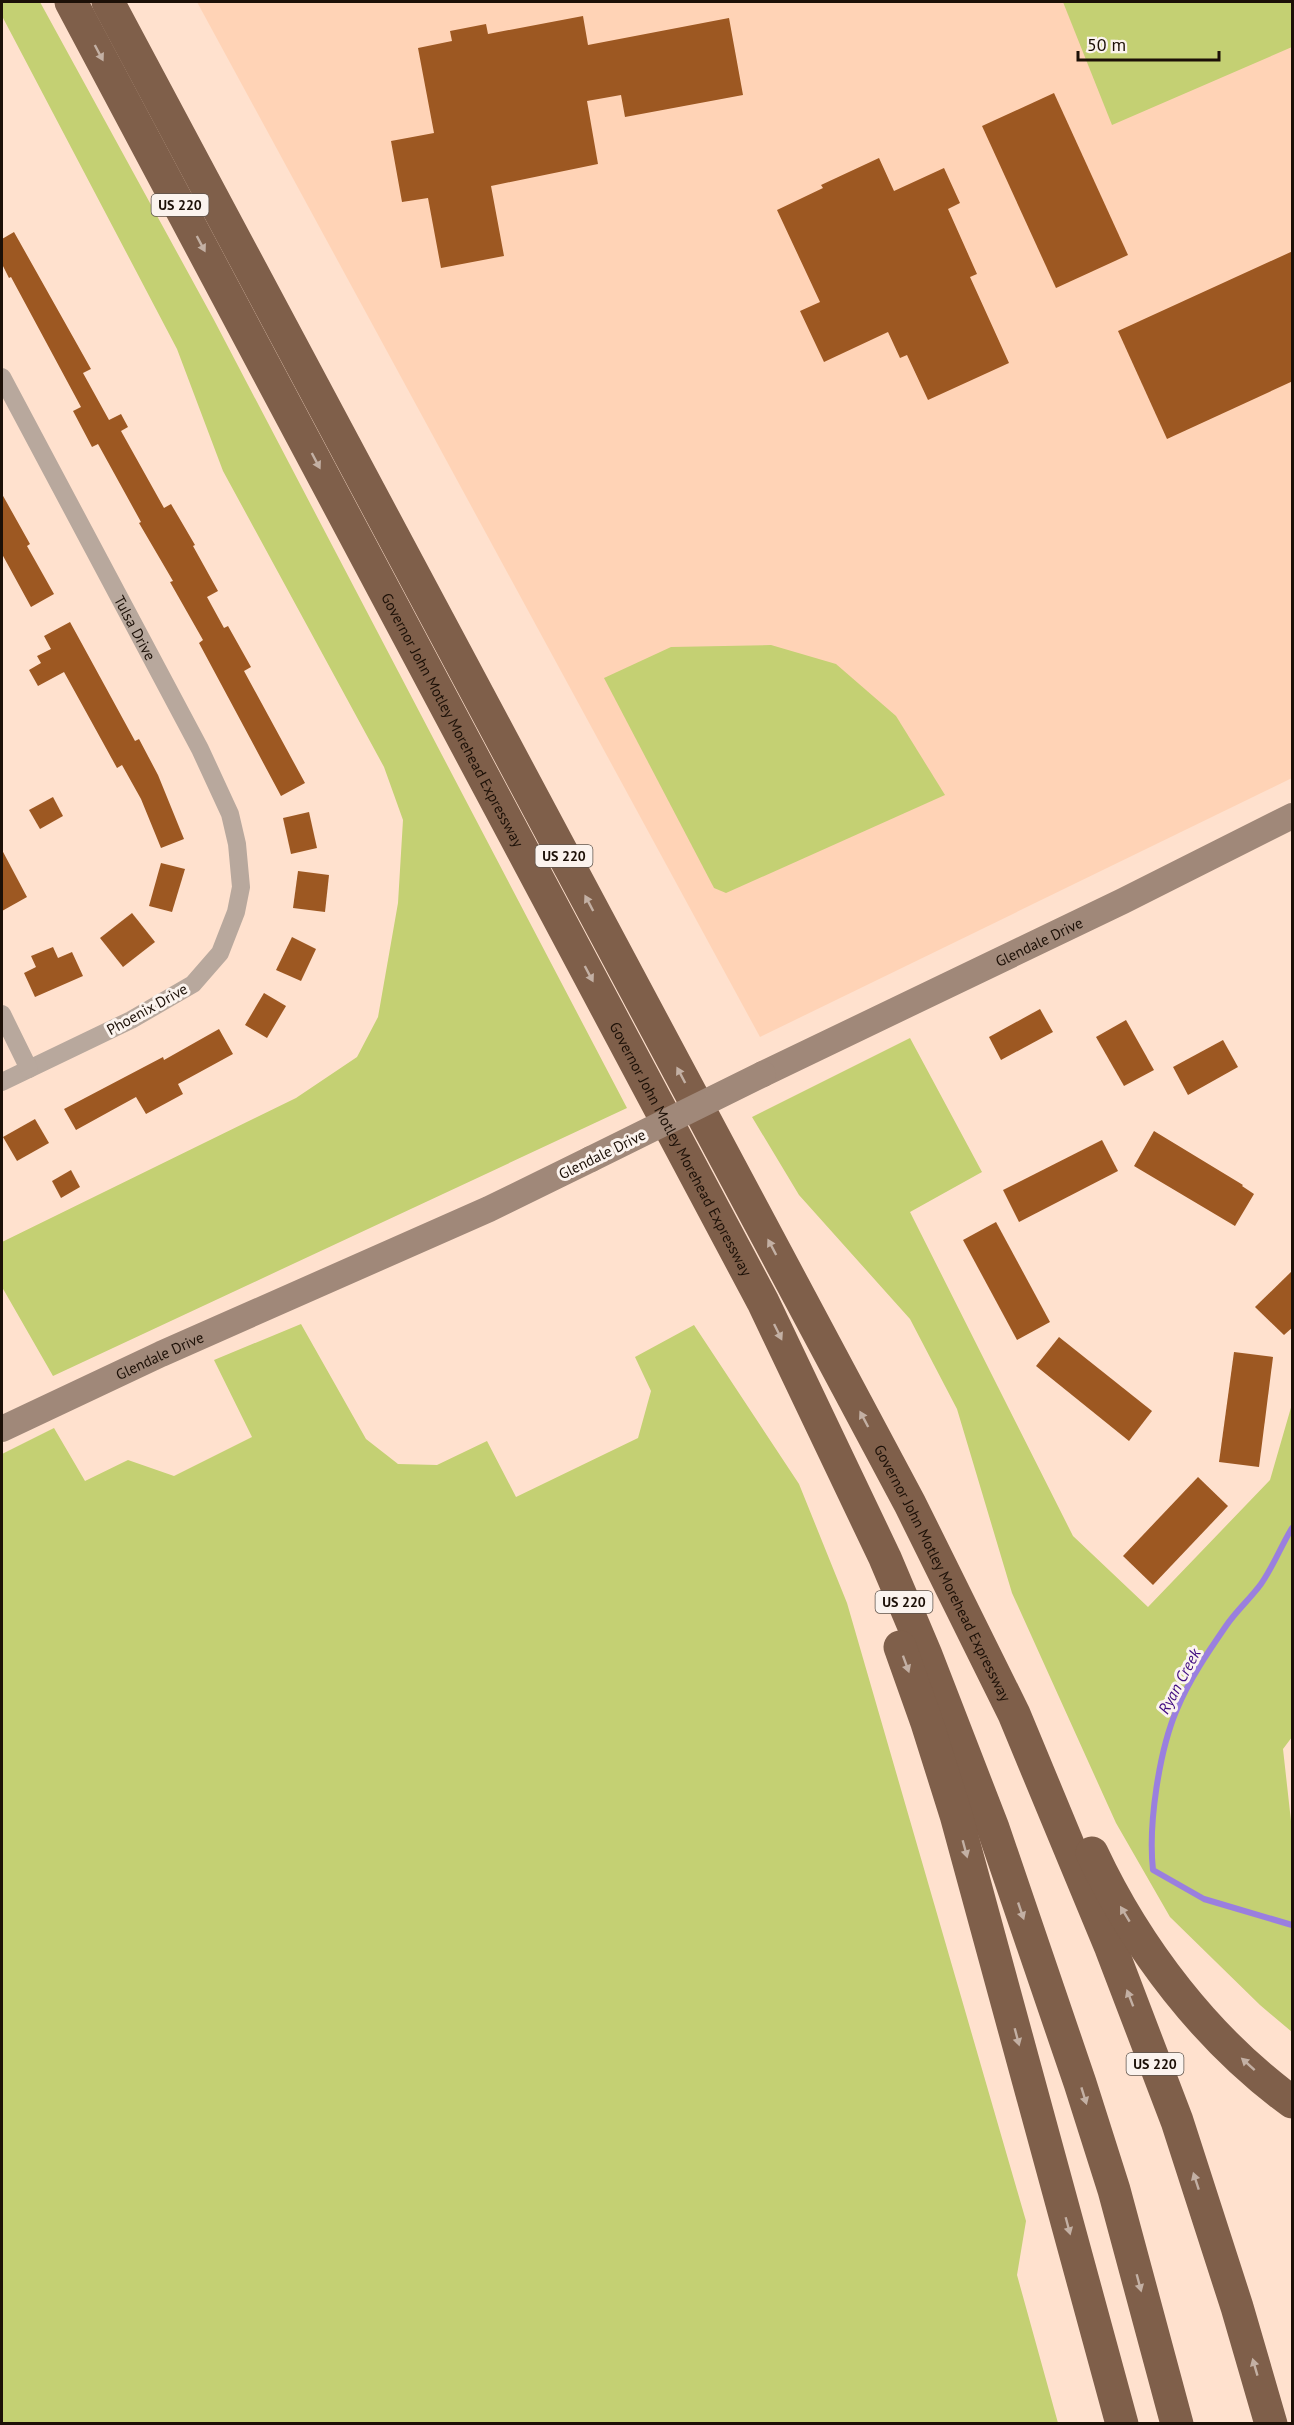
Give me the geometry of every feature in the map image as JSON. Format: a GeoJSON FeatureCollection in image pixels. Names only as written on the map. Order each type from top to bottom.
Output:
{"type":"FeatureCollection","features":[{"type":"Feature","properties":{"kind":"highway","name":"Governor John Motley Morehead Expressway"},"geometry":{"type":"LineString","coordinates":[[71,2],[763,1302],[844,1469],[926,1655],[993,1828],[1114,2190],[1177,2424]]}},
{"type":"Feature","properties":{"kind":"highway","name":"Governor John Motley Morehead Expressway"},"geometry":{"type":"LineString","coordinates":[[108,2],[910,1504],[1014,1714]]}},
{"type":"Feature","properties":{"kind":"highway"},"geometry":{"type":"LineString","coordinates":[[844,1469],[849,1515],[927,1723],[956,1815],[1122,2424]]}},
{"type":"Feature","properties":{"kind":"highway"},"geometry":{"type":"LineString","coordinates":[[1014,1714],[1051,1759],[1107,1882],[1157,1962],[1217,2035],[1293,2102]]}},
{"type":"Feature","properties":{"kind":"highway","name":"US 220"},"geometry":{"type":"LineString","coordinates":[[1014,1714],[1111,1948],[1177,2121],[1237,2307],[1271,2424]]}},
{"type":"Feature","properties":{"kind":"street","name":"Tulsa Drive"},"geometry":{"type":"LineString","coordinates":[[2,377],[200,748],[230,814],[237,844],[241,887]]}},
{"type":"Feature","properties":{"kind":"street","name":"Glendale Drive"},"geometry":{"type":"LineString","coordinates":[[2,1429],[161,1354],[489,1209],[1293,816]]}},
{"type":"Feature","properties":{"kind":"street","name":"Phoenix Drive"},"geometry":{"type":"LineString","coordinates":[[2,1082],[131,1020],[194,984],[220,953],[236,912],[241,887]]}},
{"type":"Feature","properties":{"kind":"street"},"geometry":{"type":"LineString","coordinates":[[2,1014],[29,1069]]}},
{"type":"Feature","properties":{"kind":"shaded area"},"geometry":{"type":"Polygon","coordinates":[[[197,2],[1292,2],[1292,778],[760,1037],[197,2]]]}},
{"type":"Feature","properties":{"kind":"green space"},"geometry":{"type":"Polygon","coordinates":[[[2,2],[40,2],[214,320],[627,1108],[53,1376],[2,1287],[2,1242],[296,1098],[357,1057],[378,1017],[398,903],[403,820],[384,767],[223,471],[177,349],[2,16],[2,2]]]}},
{"type":"Feature","properties":{"kind":"green space"},"geometry":{"type":"Polygon","coordinates":[[[1063,2],[1292,2],[1292,47],[1112,125],[1063,2]]]}},
{"type":"Feature","properties":{"kind":"green space"},"geometry":{"type":"Polygon","coordinates":[[[771,645],[836,664],[896,716],[945,795],[726,893],[714,888],[604,678],[671,647],[771,645]]]}},
{"type":"Feature","properties":{"kind":"green space"},"geometry":{"type":"Polygon","coordinates":[[[910,1038],[982,1172],[910,1212],[1073,1536],[1148,1607],[1270,1480],[1292,1404],[1292,1737],[1283,1749],[1292,1830],[1292,2032],[1260,2005],[1170,1917],[1116,1823],[1012,1593],[957,1409],[910,1319],[799,1195],[752,1117],[910,1038]]]}},
{"type":"Feature","properties":{"kind":"green space"},"geometry":{"type":"Polygon","coordinates":[[[301,1324],[366,1439],[398,1464],[437,1465],[487,1441],[516,1497],[638,1438],[651,1391],[635,1357],[694,1325],[799,1484],[847,1603],[1026,2221],[1017,2275],[1058,2423],[2,2423],[2,1454],[54,1428],[85,1481],[128,1460],[174,1476],[252,1437],[214,1360],[301,1324]]]}},
{"type":"Feature","properties":{"kind":"building"},"geometry":{"type":"Polygon","coordinates":[[[583,16],[588,45],[729,18],[743,95],[625,117],[621,95],[587,101],[598,164],[491,186],[504,256],[441,268],[428,198],[402,202],[391,141],[434,133],[418,48],[452,41],[450,31],[486,24],[488,34],[583,16]]]}},
{"type":"Feature","properties":{"kind":"building"},"geometry":{"type":"Polygon","coordinates":[[[1054,93],[1128,255],[1056,288],[982,126],[1054,93]]]}},
{"type":"Feature","properties":{"kind":"building"},"geometry":{"type":"Polygon","coordinates":[[[879,158],[894,191],[944,168],[960,203],[948,209],[977,274],[970,277],[1009,363],[928,400],[907,355],[900,358],[888,332],[824,362],[800,311],[820,302],[777,210],[823,188],[821,185],[879,158]]]}},
{"type":"Feature","properties":{"kind":"building"},"geometry":{"type":"Polygon","coordinates":[[[14,232],[91,369],[83,373],[109,420],[121,414],[128,427],[121,431],[164,508],[171,504],[218,591],[207,597],[224,628],[228,626],[251,667],[244,671],[305,783],[281,796],[199,643],[203,640],[170,582],[173,581],[139,523],[141,522],[98,444],[92,447],[73,411],[81,407],[2,264],[2,239],[14,232]]]}},
{"type":"Feature","properties":{"kind":"building"},"geometry":{"type":"Polygon","coordinates":[[[1293,251],[1293,381],[1167,439],[1118,331],[1293,251]]]}},
{"type":"Feature","properties":{"kind":"building"},"geometry":{"type":"Polygon","coordinates":[[[2,494],[30,544],[27,546],[54,594],[31,607],[2,554],[2,494]]]}},
{"type":"Feature","properties":{"kind":"building"},"geometry":{"type":"Polygon","coordinates":[[[70,622],[135,741],[139,739],[158,775],[184,839],[161,848],[141,799],[122,765],[117,768],[64,672],[38,686],[29,670],[41,663],[37,656],[51,649],[44,636],[70,622]]]}},
{"type":"Feature","properties":{"kind":"building"},"geometry":{"type":"Polygon","coordinates":[[[53,797],[63,816],[40,829],[29,810],[53,797]]]}},
{"type":"Feature","properties":{"kind":"building"},"geometry":{"type":"Polygon","coordinates":[[[309,812],[317,848],[291,854],[283,818],[309,812]]]}},
{"type":"Feature","properties":{"kind":"building"},"geometry":{"type":"Polygon","coordinates":[[[2,850],[27,897],[2,911],[2,850]]]}},
{"type":"Feature","properties":{"kind":"building"},"geometry":{"type":"Polygon","coordinates":[[[161,863],[185,869],[172,912],[149,906],[161,863]]]}},
{"type":"Feature","properties":{"kind":"building"},"geometry":{"type":"Polygon","coordinates":[[[298,871],[329,875],[325,912],[293,908],[298,871]]]}},
{"type":"Feature","properties":{"kind":"building"},"geometry":{"type":"Polygon","coordinates":[[[132,913],[155,942],[123,967],[100,938],[132,913]]]}},
{"type":"Feature","properties":{"kind":"building"},"geometry":{"type":"Polygon","coordinates":[[[292,937],[316,949],[301,981],[276,970],[292,937]]]}},
{"type":"Feature","properties":{"kind":"building"},"geometry":{"type":"Polygon","coordinates":[[[53,947],[58,958],[72,952],[83,976],[35,997],[24,973],[36,967],[31,956],[53,947]]]}},
{"type":"Feature","properties":{"kind":"building"},"geometry":{"type":"Polygon","coordinates":[[[264,993],[286,1006],[267,1038],[245,1025],[264,993]]]}},
{"type":"Feature","properties":{"kind":"building"},"geometry":{"type":"Polygon","coordinates":[[[1040,1009],[1053,1032],[1001,1060],[989,1037],[1040,1009]]]}},
{"type":"Feature","properties":{"kind":"building"},"geometry":{"type":"Polygon","coordinates":[[[1126,1020],[1154,1070],[1124,1086],[1096,1037],[1126,1020]]]}},
{"type":"Feature","properties":{"kind":"building"},"geometry":{"type":"Polygon","coordinates":[[[219,1029],[233,1054],[178,1084],[183,1094],[146,1114],[136,1097],[76,1130],[64,1109],[163,1057],[164,1060],[219,1029]]]}},
{"type":"Feature","properties":{"kind":"building"},"geometry":{"type":"Polygon","coordinates":[[[1223,1040],[1238,1067],[1188,1095],[1173,1067],[1223,1040]]]}},
{"type":"Feature","properties":{"kind":"building"},"geometry":{"type":"Polygon","coordinates":[[[35,1119],[49,1143],[17,1161],[3,1137],[35,1119]]]}},
{"type":"Feature","properties":{"kind":"building"},"geometry":{"type":"Polygon","coordinates":[[[1154,1131],[1254,1194],[1235,1226],[1134,1166],[1154,1131]]]}},
{"type":"Feature","properties":{"kind":"building"},"geometry":{"type":"Polygon","coordinates":[[[1102,1140],[1118,1171],[1019,1222],[1003,1190],[1102,1140]]]}},
{"type":"Feature","properties":{"kind":"building"},"geometry":{"type":"Polygon","coordinates":[[[71,1170],[80,1187],[61,1198],[52,1181],[71,1170]]]}},
{"type":"Feature","properties":{"kind":"building"},"geometry":{"type":"Polygon","coordinates":[[[996,1222],[1050,1322],[1017,1340],[963,1240],[996,1222]]]}},
{"type":"Feature","properties":{"kind":"building"},"geometry":{"type":"Polygon","coordinates":[[[1293,1270],[1293,1327],[1284,1335],[1255,1307],[1293,1270]]]}},
{"type":"Feature","properties":{"kind":"building"},"geometry":{"type":"Polygon","coordinates":[[[1059,1337],[1152,1411],[1129,1441],[1036,1366],[1059,1337]]]}},
{"type":"Feature","properties":{"kind":"building"},"geometry":{"type":"Polygon","coordinates":[[[1234,1352],[1273,1357],[1259,1467],[1219,1462],[1234,1352]]]}},
{"type":"Feature","properties":{"kind":"building"},"geometry":{"type":"Polygon","coordinates":[[[1198,1477],[1228,1506],[1153,1585],[1123,1556],[1198,1477]]]}},
{"type":"Feature","properties":{"kind":"waterway","name":"Ryan Creek"},"geometry":{"type":"LineString","coordinates":[[1292,1528],[1261,1584],[1230,1621],[1187,1687],[1165,1746],[1156,1788],[1152,1832],[1153,1870],[1204,1899],[1292,1925]]}}]}
